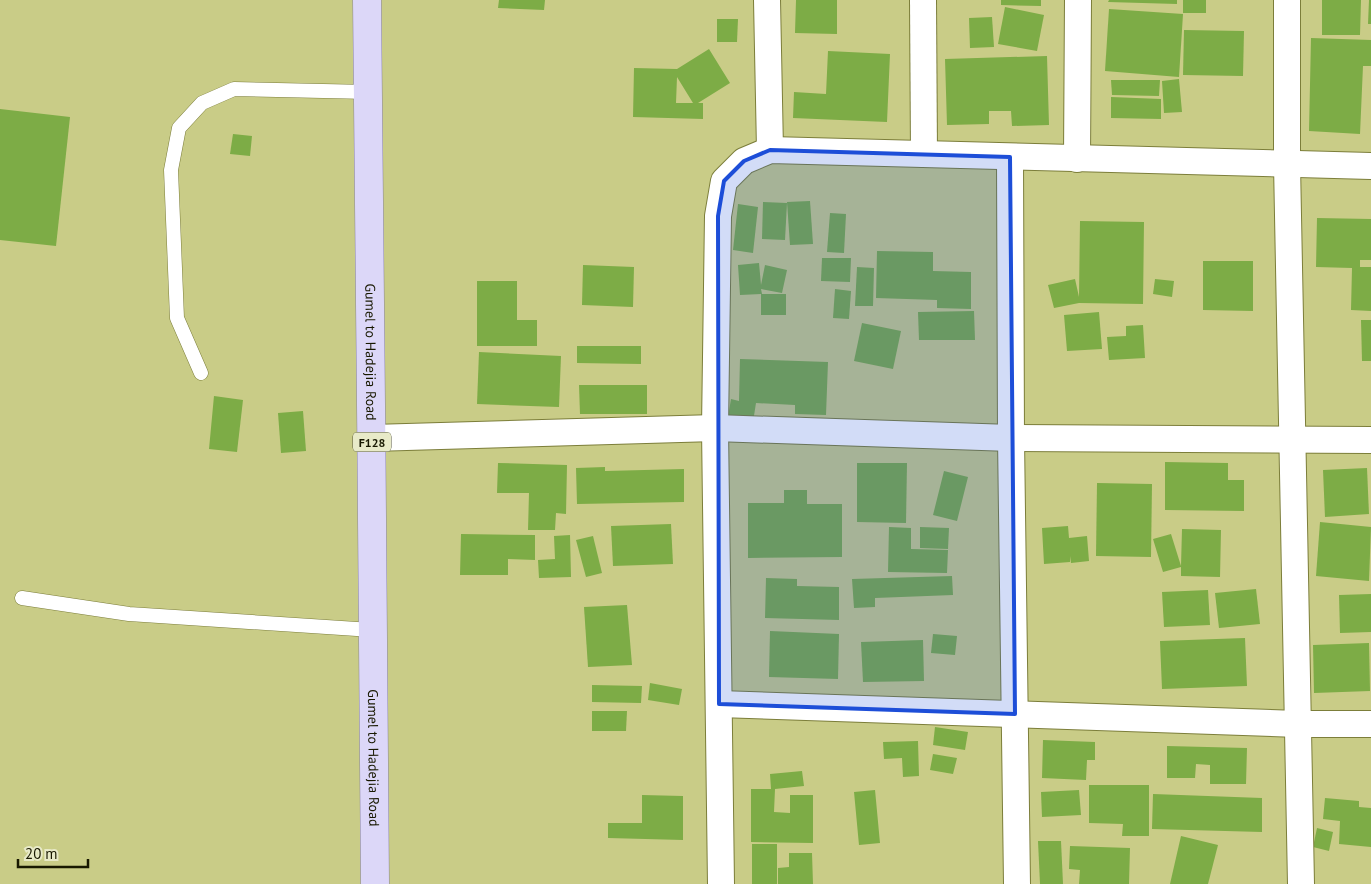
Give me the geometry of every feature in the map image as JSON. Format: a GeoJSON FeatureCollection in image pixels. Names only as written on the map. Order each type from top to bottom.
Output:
{"type":"FeatureCollection","features":[{"type":"Feature","properties":{"kind":"main road","name":"Gumel to Hadejia Road"},"geometry":{"type":"LineString","coordinates":[[368,0],[375,884]]}},
{"type":"Feature","properties":{"kind":"street"},"geometry":{"type":"LineString","coordinates":[[767,0],[770,150]]}},
{"type":"Feature","properties":{"kind":"street"},"geometry":{"type":"LineString","coordinates":[[923,0],[924,154]]}},
{"type":"Feature","properties":{"kind":"street"},"geometry":{"type":"LineString","coordinates":[[1077,159],[1078,0]]}},
{"type":"Feature","properties":{"kind":"street"},"geometry":{"type":"LineString","coordinates":[[1287,0],[1287,164],[1301,884]]}},
{"type":"Feature","properties":{"kind":"street"},"geometry":{"type":"LineString","coordinates":[[721,884],[715,428],[718,216],[724,181],[744,161],[770,150],[1371,166]]}},
{"type":"Feature","properties":{"kind":"street"},"geometry":{"type":"LineString","coordinates":[[1010,156],[1011,438],[1017,884]]}},
{"type":"Feature","properties":{"kind":"street"},"geometry":{"type":"LineString","coordinates":[[372,438],[715,428],[1011,438],[1371,440]]}},
{"type":"Feature","properties":{"kind":"street"},"geometry":{"type":"LineString","coordinates":[[719,704],[1298,724],[1371,724]]}},
{"type":"Feature","properties":{"kind":"lane"},"geometry":{"type":"LineString","coordinates":[[202,373],[178,318],[171,170],[178,128],[202,103],[234,89],[369,92]]}},
{"type":"Feature","properties":{"kind":"lane"},"geometry":{"type":"LineString","coordinates":[[22,598],[129,614],[372,630]]}},
{"type":"Feature","properties":{"kind":"highlighted area"},"geometry":{"type":"Polygon","coordinates":[[[770,150],[1010,157],[1015,714],[719,704],[718,216],[724,181],[744,161],[770,150]]]}},
{"type":"Feature","properties":{"kind":"building"},"geometry":{"type":"Polygon","coordinates":[[[499,0],[545,0],[544,10],[498,8],[499,0]]]}},
{"type":"Feature","properties":{"kind":"building"},"geometry":{"type":"Polygon","coordinates":[[[796,0],[837,0],[837,34],[795,33],[796,0]]]}},
{"type":"Feature","properties":{"kind":"building"},"geometry":{"type":"Polygon","coordinates":[[[1001,0],[1041,0],[1041,6],[1001,5],[1001,0]]]}},
{"type":"Feature","properties":{"kind":"building"},"geometry":{"type":"Polygon","coordinates":[[[1109,0],[1177,0],[1177,4],[1108,2],[1109,0]]]}},
{"type":"Feature","properties":{"kind":"building"},"geometry":{"type":"Polygon","coordinates":[[[1183,0],[1206,0],[1206,13],[1183,13],[1183,0]]]}},
{"type":"Feature","properties":{"kind":"building"},"geometry":{"type":"Polygon","coordinates":[[[1322,0],[1361,0],[1360,35],[1322,35],[1322,0]]]}},
{"type":"Feature","properties":{"kind":"building"},"geometry":{"type":"Polygon","coordinates":[[[1369,0],[1371,0],[1371,24],[1368,24],[1369,0]]]}},
{"type":"Feature","properties":{"kind":"building"},"geometry":{"type":"Polygon","coordinates":[[[1005,7],[1044,15],[1037,51],[998,44],[1005,7]]]}},
{"type":"Feature","properties":{"kind":"building"},"geometry":{"type":"Polygon","coordinates":[[[1109,9],[1183,14],[1179,77],[1105,71],[1109,9]]]}},
{"type":"Feature","properties":{"kind":"building"},"geometry":{"type":"Polygon","coordinates":[[[992,17],[994,47],[970,48],[969,18],[992,17]]]}},
{"type":"Feature","properties":{"kind":"building"},"geometry":{"type":"Polygon","coordinates":[[[717,19],[738,19],[737,42],[717,42],[717,19]]]}},
{"type":"Feature","properties":{"kind":"building"},"geometry":{"type":"Polygon","coordinates":[[[1184,30],[1244,31],[1243,76],[1183,75],[1184,30]]]}},
{"type":"Feature","properties":{"kind":"building"},"geometry":{"type":"Polygon","coordinates":[[[1311,38],[1371,40],[1371,66],[1363,66],[1360,134],[1309,131],[1311,38]]]}},
{"type":"Feature","properties":{"kind":"building"},"geometry":{"type":"Polygon","coordinates":[[[709,49],[730,83],[698,103],[703,103],[703,119],[633,117],[634,68],[677,69],[709,49]],[[677,77],[676,103],[693,103],[677,77]]]}},
{"type":"Feature","properties":{"kind":"building"},"geometry":{"type":"Polygon","coordinates":[[[828,51],[890,54],[887,122],[793,118],[794,92],[826,94],[828,51]]]}},
{"type":"Feature","properties":{"kind":"building"},"geometry":{"type":"Polygon","coordinates":[[[1047,56],[1049,125],[1012,126],[1011,111],[989,111],[989,124],[947,125],[945,59],[1047,56]]]}},
{"type":"Feature","properties":{"kind":"building"},"geometry":{"type":"Polygon","coordinates":[[[1179,79],[1182,112],[1164,113],[1162,81],[1179,79]]]}},
{"type":"Feature","properties":{"kind":"building"},"geometry":{"type":"Polygon","coordinates":[[[1111,80],[1160,80],[1159,96],[1112,95],[1111,80]]]}},
{"type":"Feature","properties":{"kind":"building"},"geometry":{"type":"Polygon","coordinates":[[[1111,97],[1161,99],[1161,119],[1111,118],[1111,97]]]}},
{"type":"Feature","properties":{"kind":"building"},"geometry":{"type":"Polygon","coordinates":[[[0,109],[70,117],[56,246],[0,240],[0,109]]]}},
{"type":"Feature","properties":{"kind":"building"},"geometry":{"type":"Polygon","coordinates":[[[233,134],[252,136],[250,156],[230,154],[233,134]]]}},
{"type":"Feature","properties":{"kind":"building"},"geometry":{"type":"Polygon","coordinates":[[[810,201],[813,244],[790,245],[787,202],[810,201]]]}},
{"type":"Feature","properties":{"kind":"building"},"geometry":{"type":"Polygon","coordinates":[[[763,202],[787,203],[785,240],[762,239],[763,202]]]}},
{"type":"Feature","properties":{"kind":"building"},"geometry":{"type":"Polygon","coordinates":[[[738,204],[758,207],[753,253],[733,250],[738,204]]]}},
{"type":"Feature","properties":{"kind":"building"},"geometry":{"type":"Polygon","coordinates":[[[830,213],[846,214],[844,253],[827,252],[830,213]]]}},
{"type":"Feature","properties":{"kind":"building"},"geometry":{"type":"Polygon","coordinates":[[[1317,218],[1371,219],[1371,260],[1360,260],[1360,267],[1371,267],[1371,311],[1351,310],[1352,268],[1316,267],[1317,218]]]}},
{"type":"Feature","properties":{"kind":"building"},"geometry":{"type":"Polygon","coordinates":[[[1080,221],[1144,222],[1143,304],[1079,303],[1054,308],[1048,285],[1075,279],[1079,297],[1080,221]]]}},
{"type":"Feature","properties":{"kind":"building"},"geometry":{"type":"Polygon","coordinates":[[[877,251],[933,252],[933,271],[971,272],[971,309],[937,308],[937,300],[876,298],[877,251]]]}},
{"type":"Feature","properties":{"kind":"building"},"geometry":{"type":"Polygon","coordinates":[[[822,258],[851,258],[850,282],[821,281],[822,258]]]}},
{"type":"Feature","properties":{"kind":"building"},"geometry":{"type":"Polygon","coordinates":[[[1203,261],[1253,261],[1253,311],[1203,310],[1203,261]]]}},
{"type":"Feature","properties":{"kind":"building"},"geometry":{"type":"Polygon","coordinates":[[[759,263],[761,285],[765,265],[787,270],[782,293],[761,289],[762,294],[786,294],[786,315],[761,315],[761,294],[740,295],[738,265],[759,263]]]}},
{"type":"Feature","properties":{"kind":"building"},"geometry":{"type":"Polygon","coordinates":[[[583,265],[634,267],[633,307],[582,305],[583,265]]]}},
{"type":"Feature","properties":{"kind":"building"},"geometry":{"type":"Polygon","coordinates":[[[857,267],[874,268],[873,306],[855,306],[857,267]]]}},
{"type":"Feature","properties":{"kind":"building"},"geometry":{"type":"Polygon","coordinates":[[[1155,279],[1174,281],[1172,297],[1153,294],[1155,279]]]}},
{"type":"Feature","properties":{"kind":"building"},"geometry":{"type":"Polygon","coordinates":[[[477,281],[517,281],[517,320],[537,320],[537,346],[477,346],[477,281]]]}},
{"type":"Feature","properties":{"kind":"building"},"geometry":{"type":"Polygon","coordinates":[[[835,289],[851,291],[849,319],[833,318],[835,289]]]}},
{"type":"Feature","properties":{"kind":"building"},"geometry":{"type":"Polygon","coordinates":[[[974,311],[975,340],[919,340],[918,312],[974,311]]]}},
{"type":"Feature","properties":{"kind":"building"},"geometry":{"type":"Polygon","coordinates":[[[1099,312],[1102,349],[1067,351],[1064,315],[1099,312]]]}},
{"type":"Feature","properties":{"kind":"building"},"geometry":{"type":"Polygon","coordinates":[[[1361,320],[1371,320],[1371,361],[1362,361],[1361,320]]]}},
{"type":"Feature","properties":{"kind":"building"},"geometry":{"type":"Polygon","coordinates":[[[862,323],[901,331],[893,369],[854,361],[862,323]]]}},
{"type":"Feature","properties":{"kind":"building"},"geometry":{"type":"Polygon","coordinates":[[[1143,325],[1145,358],[1109,360],[1107,337],[1126,336],[1126,326],[1143,325]]]}},
{"type":"Feature","properties":{"kind":"building"},"geometry":{"type":"Polygon","coordinates":[[[577,346],[641,346],[641,364],[577,363],[577,346]]]}},
{"type":"Feature","properties":{"kind":"building"},"geometry":{"type":"Polygon","coordinates":[[[479,352],[561,356],[559,407],[477,404],[479,352]]]}},
{"type":"Feature","properties":{"kind":"building"},"geometry":{"type":"Polygon","coordinates":[[[740,359],[828,362],[826,415],[795,414],[795,405],[756,403],[753,422],[728,417],[731,399],[739,401],[740,359]]]}},
{"type":"Feature","properties":{"kind":"building"},"geometry":{"type":"Polygon","coordinates":[[[579,385],[647,385],[647,414],[580,414],[579,385]]]}},
{"type":"Feature","properties":{"kind":"building"},"geometry":{"type":"Polygon","coordinates":[[[214,396],[243,400],[237,452],[209,449],[214,396]]]}},
{"type":"Feature","properties":{"kind":"building"},"geometry":{"type":"Polygon","coordinates":[[[303,411],[306,451],[281,453],[278,413],[303,411]]]}},
{"type":"Feature","properties":{"kind":"building"},"geometry":{"type":"Polygon","coordinates":[[[1165,462],[1228,463],[1228,480],[1244,480],[1244,511],[1165,510],[1165,462]]]}},
{"type":"Feature","properties":{"kind":"building"},"geometry":{"type":"Polygon","coordinates":[[[498,463],[567,465],[566,514],[556,513],[555,530],[528,530],[529,493],[497,493],[498,463]]]}},
{"type":"Feature","properties":{"kind":"building"},"geometry":{"type":"Polygon","coordinates":[[[857,463],[907,463],[906,523],[857,522],[857,463]]]}},
{"type":"Feature","properties":{"kind":"building"},"geometry":{"type":"Polygon","coordinates":[[[605,467],[605,471],[684,469],[684,502],[577,504],[576,468],[605,467]]]}},
{"type":"Feature","properties":{"kind":"building"},"geometry":{"type":"Polygon","coordinates":[[[1367,468],[1369,514],[1325,517],[1323,470],[1367,468]]]}},
{"type":"Feature","properties":{"kind":"building"},"geometry":{"type":"Polygon","coordinates":[[[944,471],[968,477],[957,521],[933,515],[944,471]]]}},
{"type":"Feature","properties":{"kind":"building"},"geometry":{"type":"Polygon","coordinates":[[[1097,483],[1152,484],[1151,557],[1096,556],[1097,483]]]}},
{"type":"Feature","properties":{"kind":"building"},"geometry":{"type":"Polygon","coordinates":[[[784,490],[807,490],[807,504],[842,504],[842,557],[748,558],[748,503],[784,503],[784,490]]]}},
{"type":"Feature","properties":{"kind":"building"},"geometry":{"type":"Polygon","coordinates":[[[1320,522],[1371,527],[1369,581],[1316,576],[1320,522]]]}},
{"type":"Feature","properties":{"kind":"building"},"geometry":{"type":"Polygon","coordinates":[[[671,524],[673,564],[613,566],[611,526],[671,524]]]}},
{"type":"Feature","properties":{"kind":"building"},"geometry":{"type":"Polygon","coordinates":[[[1068,526],[1069,538],[1087,536],[1089,561],[1071,563],[1070,556],[1070,562],[1044,564],[1042,528],[1068,526]]]}},
{"type":"Feature","properties":{"kind":"building"},"geometry":{"type":"Polygon","coordinates":[[[889,527],[911,528],[911,549],[948,550],[947,573],[888,572],[889,527]]]}},
{"type":"Feature","properties":{"kind":"building"},"geometry":{"type":"Polygon","coordinates":[[[920,527],[949,528],[948,549],[920,548],[920,527]]]}},
{"type":"Feature","properties":{"kind":"building"},"geometry":{"type":"Polygon","coordinates":[[[1182,529],[1221,530],[1220,577],[1181,576],[1181,567],[1163,572],[1153,539],[1171,534],[1181,566],[1182,529]]]}},
{"type":"Feature","properties":{"kind":"building"},"geometry":{"type":"Polygon","coordinates":[[[461,534],[535,535],[535,560],[508,559],[508,575],[460,575],[461,534]]]}},
{"type":"Feature","properties":{"kind":"building"},"geometry":{"type":"Polygon","coordinates":[[[570,535],[571,577],[539,578],[538,560],[555,559],[554,536],[570,535]]]}},
{"type":"Feature","properties":{"kind":"building"},"geometry":{"type":"Polygon","coordinates":[[[593,536],[602,573],[586,577],[576,540],[593,536]]]}},
{"type":"Feature","properties":{"kind":"building"},"geometry":{"type":"Polygon","coordinates":[[[952,576],[953,595],[875,598],[875,607],[854,608],[852,579],[952,576]]]}},
{"type":"Feature","properties":{"kind":"building"},"geometry":{"type":"Polygon","coordinates":[[[766,578],[797,579],[797,586],[839,587],[839,620],[765,618],[766,578]]]}},
{"type":"Feature","properties":{"kind":"building"},"geometry":{"type":"Polygon","coordinates":[[[1256,589],[1260,624],[1219,628],[1215,593],[1256,589]]]}},
{"type":"Feature","properties":{"kind":"building"},"geometry":{"type":"Polygon","coordinates":[[[1208,590],[1210,625],[1164,627],[1162,592],[1208,590]]]}},
{"type":"Feature","properties":{"kind":"building"},"geometry":{"type":"Polygon","coordinates":[[[1371,594],[1371,632],[1340,633],[1339,595],[1371,594]]]}},
{"type":"Feature","properties":{"kind":"building"},"geometry":{"type":"Polygon","coordinates":[[[627,605],[632,665],[588,667],[584,607],[627,605]]]}},
{"type":"Feature","properties":{"kind":"building"},"geometry":{"type":"Polygon","coordinates":[[[770,631],[839,634],[838,679],[769,677],[770,631]]]}},
{"type":"Feature","properties":{"kind":"building"},"geometry":{"type":"Polygon","coordinates":[[[933,634],[957,636],[955,655],[931,653],[933,634]]]}},
{"type":"Feature","properties":{"kind":"building"},"geometry":{"type":"Polygon","coordinates":[[[1245,638],[1247,686],[1162,689],[1160,641],[1245,638]]]}},
{"type":"Feature","properties":{"kind":"building"},"geometry":{"type":"Polygon","coordinates":[[[923,640],[924,681],[863,682],[861,642],[923,640]]]}},
{"type":"Feature","properties":{"kind":"building"},"geometry":{"type":"Polygon","coordinates":[[[1369,643],[1370,691],[1314,693],[1313,645],[1369,643]]]}},
{"type":"Feature","properties":{"kind":"building"},"geometry":{"type":"Polygon","coordinates":[[[650,683],[682,689],[679,705],[648,700],[650,683]]]}},
{"type":"Feature","properties":{"kind":"building"},"geometry":{"type":"Polygon","coordinates":[[[592,685],[642,686],[641,703],[592,702],[592,685]]]}},
{"type":"Feature","properties":{"kind":"building"},"geometry":{"type":"Polygon","coordinates":[[[592,711],[627,711],[626,731],[592,731],[592,711]]]}},
{"type":"Feature","properties":{"kind":"building"},"geometry":{"type":"Polygon","coordinates":[[[935,727],[968,732],[965,750],[933,745],[935,727]]]}},
{"type":"Feature","properties":{"kind":"building"},"geometry":{"type":"Polygon","coordinates":[[[1043,740],[1095,742],[1095,760],[1087,760],[1086,780],[1042,778],[1043,740]]]}},
{"type":"Feature","properties":{"kind":"building"},"geometry":{"type":"Polygon","coordinates":[[[918,741],[919,776],[903,777],[902,758],[884,759],[883,742],[918,741]]]}},
{"type":"Feature","properties":{"kind":"building"},"geometry":{"type":"Polygon","coordinates":[[[1167,746],[1247,748],[1246,784],[1210,784],[1210,765],[1196,764],[1195,778],[1167,778],[1167,746]]]}},
{"type":"Feature","properties":{"kind":"building"},"geometry":{"type":"Polygon","coordinates":[[[933,754],[957,758],[953,774],[930,770],[933,754]]]}},
{"type":"Feature","properties":{"kind":"building"},"geometry":{"type":"Polygon","coordinates":[[[802,771],[804,786],[775,789],[774,812],[790,813],[790,795],[813,795],[813,843],[751,842],[751,789],[771,789],[770,774],[802,771]]]}},
{"type":"Feature","properties":{"kind":"building"},"geometry":{"type":"Polygon","coordinates":[[[1089,785],[1149,785],[1149,836],[1122,836],[1123,824],[1089,823],[1089,785]]]}},
{"type":"Feature","properties":{"kind":"building"},"geometry":{"type":"Polygon","coordinates":[[[875,790],[880,843],[859,845],[854,792],[875,790]]]}},
{"type":"Feature","properties":{"kind":"building"},"geometry":{"type":"Polygon","coordinates":[[[1079,790],[1081,815],[1042,817],[1041,792],[1079,790]]]}},
{"type":"Feature","properties":{"kind":"building"},"geometry":{"type":"Polygon","coordinates":[[[1153,794],[1262,798],[1262,832],[1152,829],[1153,794]]]}},
{"type":"Feature","properties":{"kind":"building"},"geometry":{"type":"Polygon","coordinates":[[[642,795],[683,796],[683,840],[608,838],[608,823],[642,823],[642,795]]]}},
{"type":"Feature","properties":{"kind":"building"},"geometry":{"type":"Polygon","coordinates":[[[1325,798],[1359,801],[1359,807],[1371,808],[1371,847],[1339,844],[1340,821],[1323,819],[1325,798]]]}},
{"type":"Feature","properties":{"kind":"building"},"geometry":{"type":"Polygon","coordinates":[[[1317,828],[1333,832],[1329,851],[1313,847],[1317,828]]]}},
{"type":"Feature","properties":{"kind":"building"},"geometry":{"type":"Polygon","coordinates":[[[1181,836],[1218,845],[1208,884],[1170,884],[1181,836]]]}},
{"type":"Feature","properties":{"kind":"building"},"geometry":{"type":"Polygon","coordinates":[[[1038,841],[1061,841],[1063,884],[1040,884],[1038,841]]]}},
{"type":"Feature","properties":{"kind":"building"},"geometry":{"type":"Polygon","coordinates":[[[752,844],[777,844],[777,884],[752,884],[752,844]]]}},
{"type":"Feature","properties":{"kind":"building"},"geometry":{"type":"Polygon","coordinates":[[[1070,846],[1130,848],[1129,884],[1079,884],[1080,870],[1069,869],[1070,846]]]}},
{"type":"Feature","properties":{"kind":"building"},"geometry":{"type":"Polygon","coordinates":[[[789,853],[812,853],[813,884],[778,884],[778,868],[789,867],[789,853]]]}}]}
